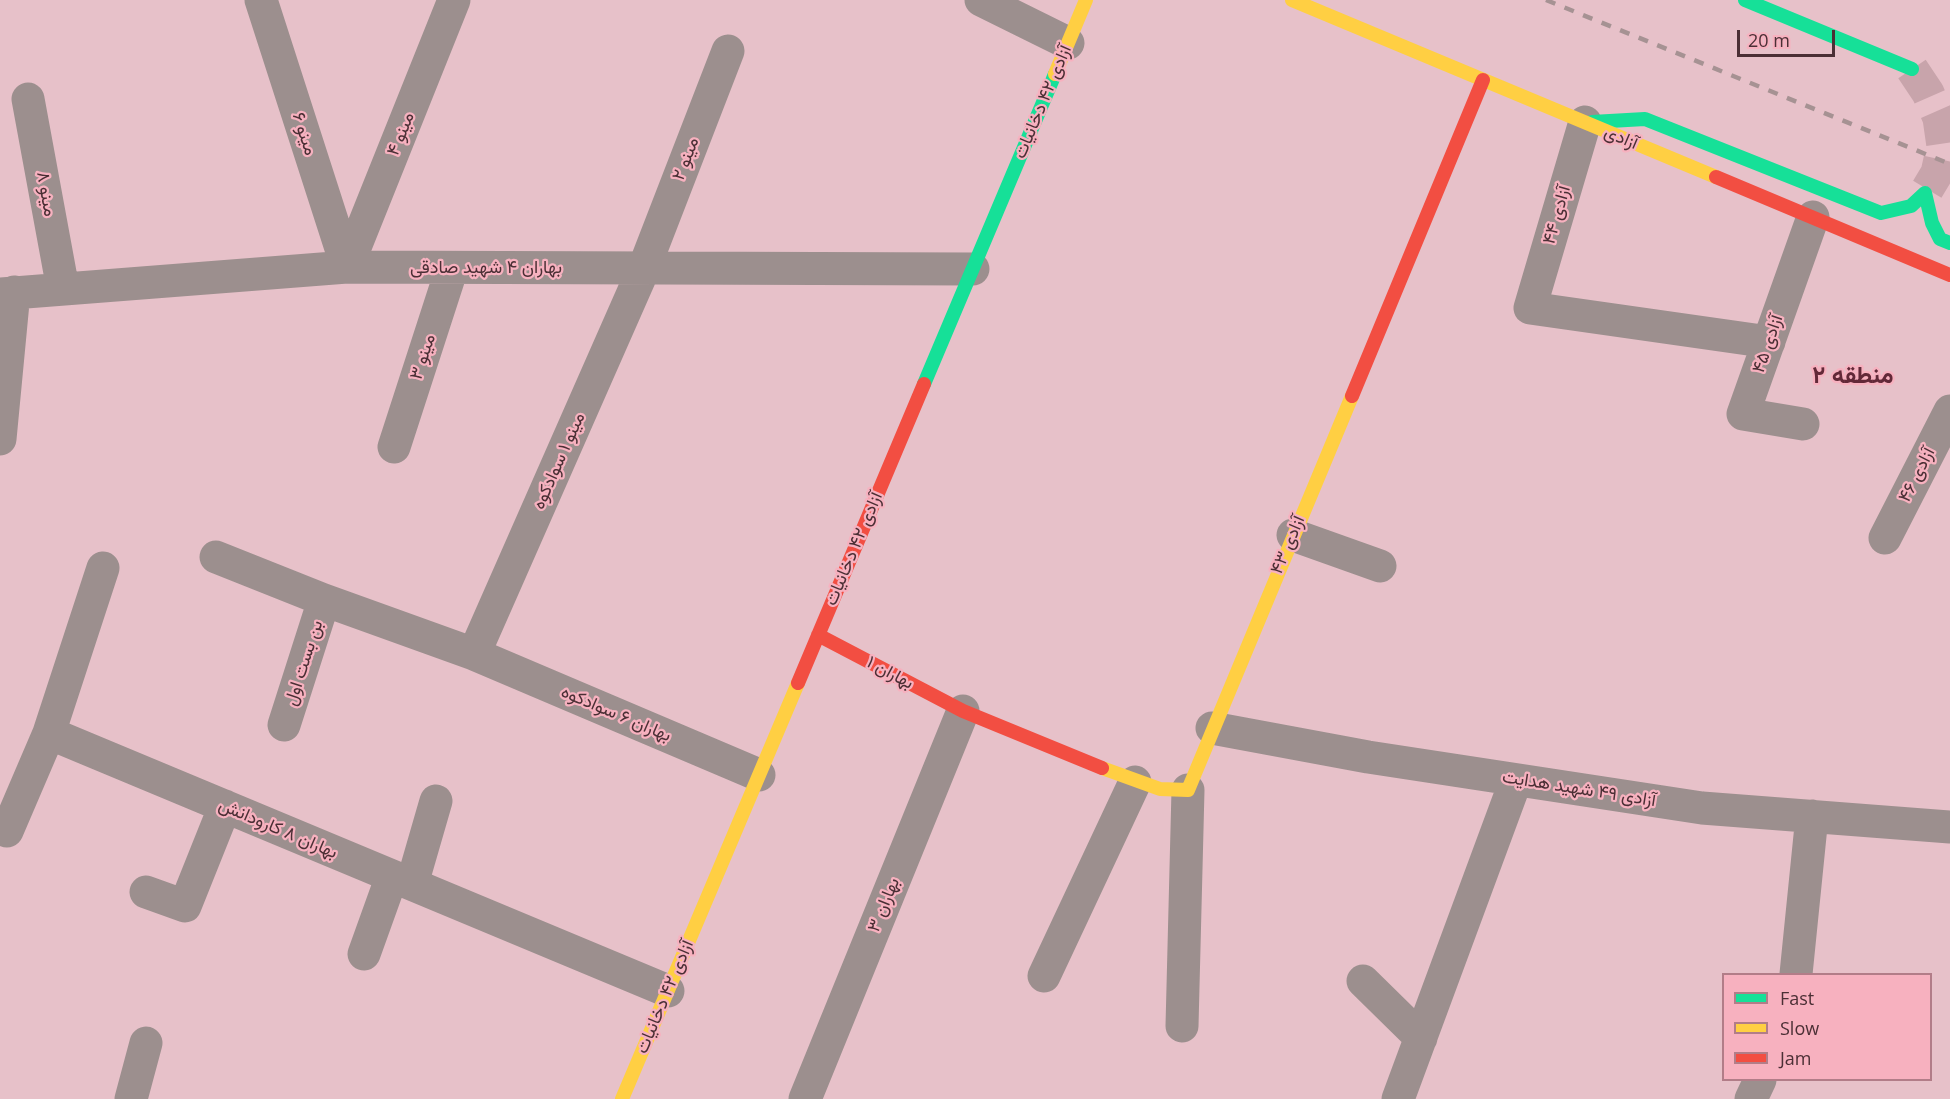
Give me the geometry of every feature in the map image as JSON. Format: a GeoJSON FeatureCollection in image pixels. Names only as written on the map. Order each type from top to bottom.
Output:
{"type":"FeatureCollection","features":[{"type":"Feature","properties":{"kind":"street","name":"مینو ۶"},"geometry":{"type":"LineString","coordinates":[[261,0],[347,267]]}},
{"type":"Feature","properties":{"kind":"street","name":"مینو ۴"},"geometry":{"type":"LineString","coordinates":[[347,267],[454,0]]}},
{"type":"Feature","properties":{"kind":"street"},"geometry":{"type":"LineString","coordinates":[[981,0],[1068,44]]}},
{"type":"Feature","properties":{"kind":"street","name":"آزادی ۴۲ دخانیات"},"geometry":{"type":"LineString","coordinates":[[622,1099],[1086,0]]}},
{"type":"Feature","properties":{"kind":"street","name":"آزادی"},"geometry":{"type":"LineString","coordinates":[[1292,0],[1950,275]]}},
{"type":"Feature","properties":{"kind":"street"},"geometry":{"type":"LineString","coordinates":[[1745,0],[1912,69]]}},
{"type":"Feature","properties":{"kind":"street","name":"مینو ۲"},"geometry":{"type":"LineString","coordinates":[[644,268],[728,51]]}},
{"type":"Feature","properties":{"kind":"street","name":"آزادی ۴۳"},"geometry":{"type":"LineString","coordinates":[[1188,790],[1483,80]]}},
{"type":"Feature","properties":{"kind":"street","name":"مینو ۸"},"geometry":{"type":"LineString","coordinates":[[28,99],[63,289]]}},
{"type":"Feature","properties":{"kind":"street"},"geometry":{"type":"LineString","coordinates":[[1585,122],[1645,119],[1881,213],[1911,206],[1925,193],[1932,222],[1940,239],[1950,243]]}},
{"type":"Feature","properties":{"kind":"street","name":"آزادی ۴۴"},"geometry":{"type":"LineString","coordinates":[[1585,122],[1530,308],[1769,342]]}},
{"type":"Feature","properties":{"kind":"street","name":"آزادی ۴۵"},"geometry":{"type":"LineString","coordinates":[[1803,424],[1743,414],[1813,217]]}},
{"type":"Feature","properties":{"kind":"street","name":"بهاران ۴ شهید صادقی"},"geometry":{"type":"LineString","coordinates":[[7,293],[347,267],[973,268]]}},
{"type":"Feature","properties":{"kind":"street","name":"مینو ۳"},"geometry":{"type":"LineString","coordinates":[[394,447],[452,268]]}},
{"type":"Feature","properties":{"kind":"street","name":"مینو ۱ سوادکوه"},"geometry":{"type":"LineString","coordinates":[[474,654],[644,268]]}},
{"type":"Feature","properties":{"kind":"street"},"geometry":{"type":"LineString","coordinates":[[0,439],[7,293]]}},
{"type":"Feature","properties":{"kind":"street","name":"آزادی ۴۶"},"geometry":{"type":"LineString","coordinates":[[1885,538],[1950,411]]}},
{"type":"Feature","properties":{"kind":"street"},"geometry":{"type":"LineString","coordinates":[[1293,535],[1380,566]]}},
{"type":"Feature","properties":{"kind":"street","name":"بهاران ۶ سوادکوه"},"geometry":{"type":"LineString","coordinates":[[216,557],[324,600],[474,654],[759,775]]}},
{"type":"Feature","properties":{"kind":"street"},"geometry":{"type":"LineString","coordinates":[[7,831],[49,733],[104,568]]}},
{"type":"Feature","properties":{"kind":"street","name":"بن بست اول"},"geometry":{"type":"LineString","coordinates":[[284,725],[324,600]]}},
{"type":"Feature","properties":{"kind":"street","name":"بهاران ۱"},"geometry":{"type":"LineString","coordinates":[[818,635],[963,711]]}},
{"type":"Feature","properties":{"kind":"street"},"geometry":{"type":"LineString","coordinates":[[963,711],[1135,782],[1160,789],[1188,790],[1182,1026]]}},
{"type":"Feature","properties":{"kind":"street","name":"بهاران ۳"},"geometry":{"type":"LineString","coordinates":[[805,1099],[963,711]]}},
{"type":"Feature","properties":{"kind":"street","name":"آزادی ۴۹ شهید هدایت"},"geometry":{"type":"LineString","coordinates":[[1212,728],[1368,757],[1702,808],[1950,826]]}},
{"type":"Feature","properties":{"kind":"street","name":"بهاران ۸ کارودانش"},"geometry":{"type":"LineString","coordinates":[[49,733],[668,991]]}},
{"type":"Feature","properties":{"kind":"street"},"geometry":{"type":"LineString","coordinates":[[1398,1099],[1516,780]]}},
{"type":"Feature","properties":{"kind":"street"},"geometry":{"type":"LineString","coordinates":[[1044,975],[1135,782]]}},
{"type":"Feature","properties":{"kind":"street"},"geometry":{"type":"LineString","coordinates":[[364,954],[402,880],[436,801]]}},
{"type":"Feature","properties":{"kind":"street"},"geometry":{"type":"LineString","coordinates":[[146,891],[185,906],[225,806]]}},
{"type":"Feature","properties":{"kind":"street"},"geometry":{"type":"LineString","coordinates":[[1796,973],[1812,816]]}},
{"type":"Feature","properties":{"kind":"street"},"geometry":{"type":"LineString","coordinates":[[1364,981],[1421,1038]]}},
{"type":"Feature","properties":{"kind":"street"},"geometry":{"type":"LineString","coordinates":[[131,1099],[146,1043]]}},
{"type":"Feature","properties":{"kind":"street"},"geometry":{"type":"LineString","coordinates":[[1750,1099],[1759,1081]]}},
{"type":"Feature","properties":{"kind":"tunnel"},"geometry":{"type":"LineString","coordinates":[[1912,69],[1928,93],[1939,118],[1943,146],[1937,173],[1925,193]]}},
{"type":"Feature","properties":{"kind":"railway"},"geometry":{"type":"LineString","coordinates":[[1546,0],[1950,164]]}},
{"type":"Feature","properties":{"kind":"traffic: fast"},"geometry":{"type":"LineString","coordinates":[[1745,0],[1912,69]]}},
{"type":"Feature","properties":{"kind":"traffic: fast"},"geometry":{"type":"LineString","coordinates":[[924,384],[1055,74]]}},
{"type":"Feature","properties":{"kind":"traffic: fast"},"geometry":{"type":"LineString","coordinates":[[1592,122],[1645,119],[1881,213],[1911,206],[1925,193],[1932,223],[1940,239],[1950,243]]}},
{"type":"Feature","properties":{"kind":"traffic: slow"},"geometry":{"type":"LineString","coordinates":[[1055,74],[1086,0]]}},
{"type":"Feature","properties":{"kind":"traffic: slow"},"geometry":{"type":"LineString","coordinates":[[1292,0],[1716,177]]}},
{"type":"Feature","properties":{"kind":"traffic: slow"},"geometry":{"type":"LineString","coordinates":[[1102,768],[1160,789],[1188,790],[1352,396]]}},
{"type":"Feature","properties":{"kind":"traffic: slow"},"geometry":{"type":"LineString","coordinates":[[622,1099],[798,683]]}},
{"type":"Feature","properties":{"kind":"traffic: jam"},"geometry":{"type":"LineString","coordinates":[[1352,396],[1483,80]]}},
{"type":"Feature","properties":{"kind":"traffic: jam"},"geometry":{"type":"LineString","coordinates":[[1716,177],[1950,275]]}},
{"type":"Feature","properties":{"kind":"traffic: jam"},"geometry":{"type":"LineString","coordinates":[[798,683],[924,384]]}},
{"type":"Feature","properties":{"kind":"traffic: jam"},"geometry":{"type":"LineString","coordinates":[[818,635],[963,711],[1102,768]]}},
{"type":"Feature","properties":{"kind":"district","name":"منطقه ۲"},"geometry":{"type":"Point","coordinates":[1853,376]}}]}
